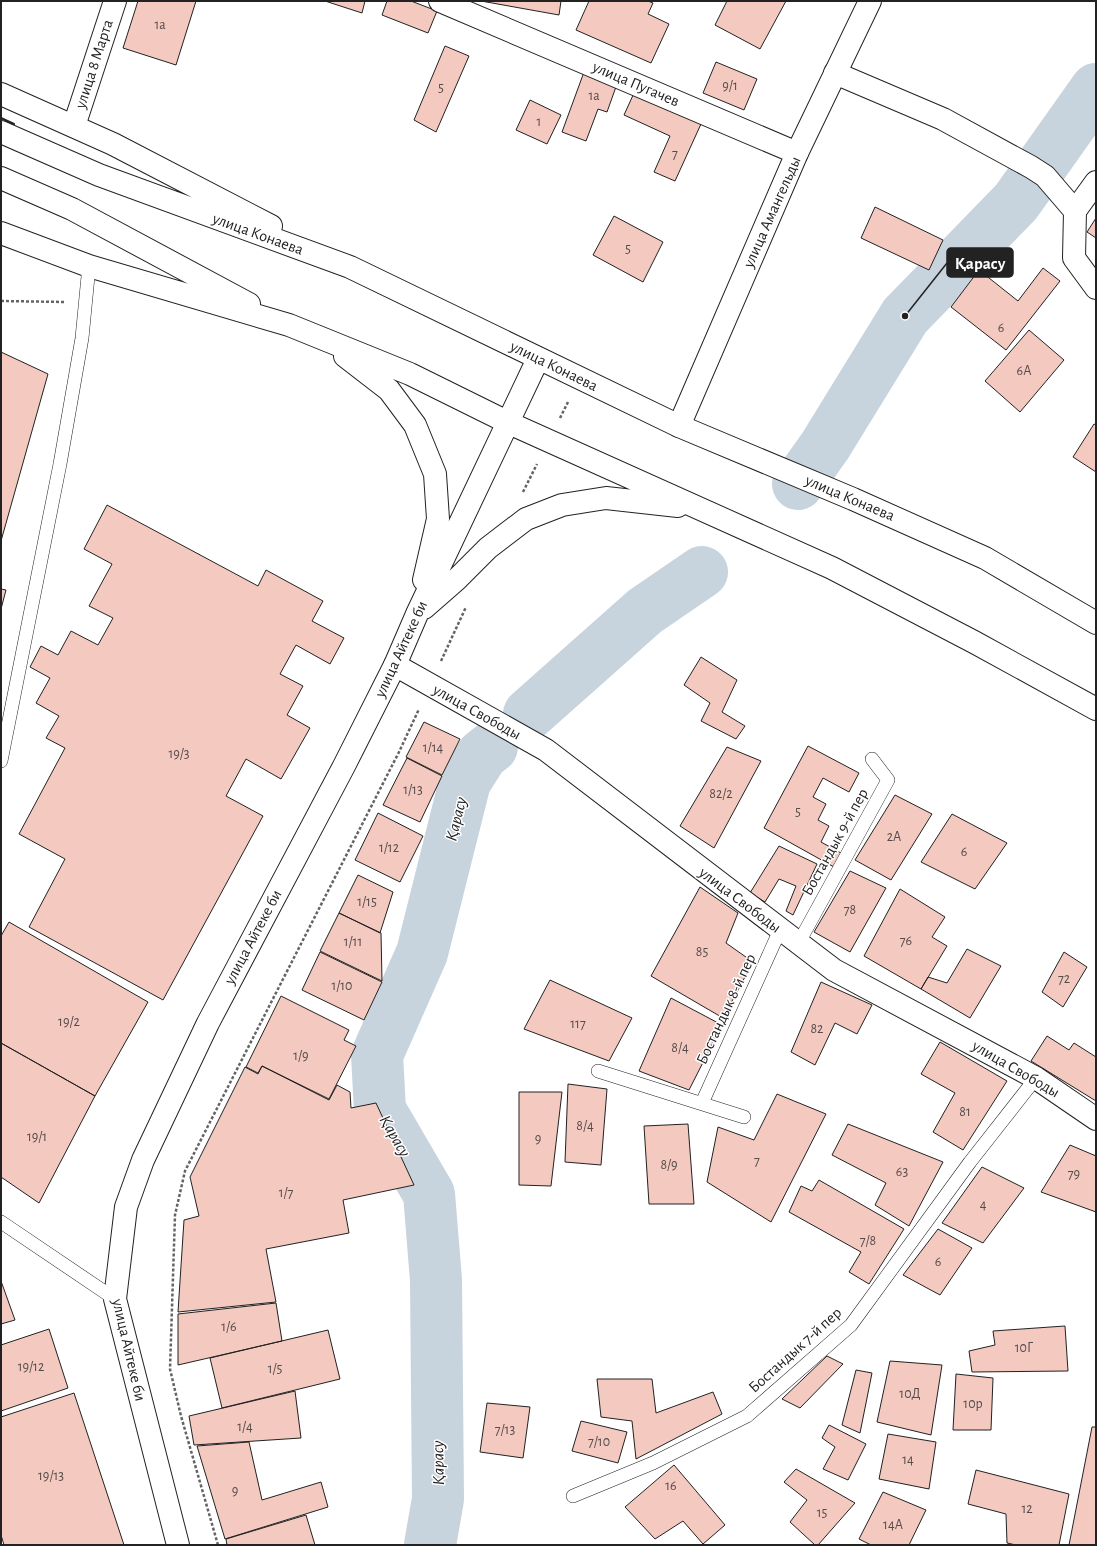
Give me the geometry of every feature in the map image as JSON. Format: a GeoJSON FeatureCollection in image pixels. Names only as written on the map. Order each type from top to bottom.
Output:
{"type":"FeatureCollection","features":[{"type":"Feature","properties":{"kind":"main road","name":"улица 8 Марта"},"geometry":{"type":"LineString","coordinates":[[74,126],[115,1]]}},
{"type":"Feature","properties":{"kind":"main road","name":"улица Пугачев"},"geometry":{"type":"LineString","coordinates":[[440,1],[473,8],[797,153]]}},
{"type":"Feature","properties":{"kind":"main road","name":"улица Амангельды"},"geometry":{"type":"LineString","coordinates":[[679,426],[797,153],[870,1]]}},
{"type":"Feature","properties":{"kind":"main road"},"geometry":{"type":"LineString","coordinates":[[835,73],[943,118],[1038,171],[1075,211]]}},
{"type":"Feature","properties":{"kind":"main road"},"geometry":{"type":"LineString","coordinates":[[1,94],[113,144],[350,267]]}},
{"type":"Feature","properties":{"kind":"main road","name":"улица Конаева"},"geometry":{"type":"LineString","coordinates":[[1,132],[98,175],[350,267],[679,426],[853,499],[985,558],[1096,623]]}},
{"type":"Feature","properties":{"kind":"main road"},"geometry":{"type":"LineString","coordinates":[[1,178],[72,208],[289,325]]}},
{"type":"Feature","properties":{"kind":"main road"},"geometry":{"type":"LineString","coordinates":[[1096,182],[1075,211],[1074,258],[1096,288]]}},
{"type":"Feature","properties":{"kind":"main road"},"geometry":{"type":"LineString","coordinates":[[1,233],[89,266],[289,325],[410,374],[509,423],[832,568],[995,653],[1096,709]]}},
{"type":"Feature","properties":{"kind":"main road"},"geometry":{"type":"LineString","coordinates":[[326,340],[388,390],[415,425],[435,474],[438,519],[417,614]]}},
{"type":"Feature","properties":{"kind":"main road","name":"улица Айтеке би"},"geometry":{"type":"LineString","coordinates":[[178,1545],[115,1299],[126,1207],[143,1160],[208,1024],[344,766],[395,665],[417,614],[509,423],[538,359]]}},
{"type":"Feature","properties":{"kind":"main road"},"geometry":{"type":"LineString","coordinates":[[417,614],[456,580],[488,548],[526,519],[562,505],[606,498],[703,510]]}},
{"type":"Feature","properties":{"kind":"main road","name":"улица Свободы"},"geometry":{"type":"LineString","coordinates":[[395,665],[546,750],[834,970],[1036,1078],[1096,1119]]}},
{"type":"Feature","properties":{"kind":"lane"},"geometry":{"type":"LineString","coordinates":[[1,761],[60,464],[82,338],[89,266]]}},
{"type":"Feature","properties":{"kind":"lane","name":"Бостандык 9-й пер"},"geometry":{"type":"LineString","coordinates":[[798,944],[888,780],[872,759]]}},
{"type":"Feature","properties":{"kind":"lane","name":"Бостандык 8-й пер"},"geometry":{"type":"LineString","coordinates":[[702,1102],[780,930]]}},
{"type":"Feature","properties":{"kind":"lane"},"geometry":{"type":"LineString","coordinates":[[598,1072],[702,1102],[744,1117]]}},
{"type":"Feature","properties":{"kind":"lane","name":"Бостандык 7-й пер"},"geometry":{"type":"LineString","coordinates":[[573,1496],[653,1463],[747,1416],[851,1325],[970,1162],[1036,1078]]}},
{"type":"Feature","properties":{"kind":"lane"},"geometry":{"type":"LineString","coordinates":[[1,1222],[115,1299]]}},
{"type":"Feature","properties":{"kind":"path"},"geometry":{"type":"LineString","coordinates":[[1,301],[86,302]]}},
{"type":"Feature","properties":{"kind":"path"},"geometry":{"type":"LineString","coordinates":[[521,497],[548,440],[580,379]]}},
{"type":"Feature","properties":{"kind":"path"},"geometry":{"type":"LineString","coordinates":[[218,1545],[181,1416],[170,1369],[175,1215],[185,1171],[399,752],[467,604]]}},
{"type":"Feature","properties":{"kind":"building"},"geometry":{"type":"Polygon","coordinates":[[[138,1],[196,1],[176,65],[123,48],[138,1]]]}},
{"type":"Feature","properties":{"kind":"building"},"geometry":{"type":"Polygon","coordinates":[[[325,1],[365,1],[362,13],[325,1]]]}},
{"type":"Feature","properties":{"kind":"building"},"geometry":{"type":"Polygon","coordinates":[[[387,1],[411,1],[437,11],[428,33],[382,15],[387,1]]]}},
{"type":"Feature","properties":{"kind":"building"},"geometry":{"type":"Polygon","coordinates":[[[481,1],[561,1],[559,15],[481,1]]]}},
{"type":"Feature","properties":{"kind":"building"},"geometry":{"type":"Polygon","coordinates":[[[589,1],[648,1],[653,3],[648,14],[669,24],[651,63],[576,30],[589,1]]]}},
{"type":"Feature","properties":{"kind":"building"},"geometry":{"type":"Polygon","coordinates":[[[727,1],[786,1],[760,49],[715,25],[727,1]]]}},
{"type":"Feature","properties":{"kind":"building"},"geometry":{"type":"Polygon","coordinates":[[[445,46],[469,56],[436,132],[414,120],[445,46]]]}},
{"type":"Feature","properties":{"kind":"building"},"geometry":{"type":"Polygon","coordinates":[[[716,62],[757,79],[744,110],[703,93],[716,62]]]}},
{"type":"Feature","properties":{"kind":"building"},"geometry":{"type":"Polygon","coordinates":[[[584,72],[617,84],[607,112],[598,109],[586,141],[562,132],[584,72]]]}},
{"type":"Feature","properties":{"kind":"building"},"geometry":{"type":"Polygon","coordinates":[[[634,93],[701,124],[675,181],[654,172],[670,136],[624,115],[634,93]]]}},
{"type":"Feature","properties":{"kind":"building"},"geometry":{"type":"Polygon","coordinates":[[[530,100],[561,115],[547,144],[516,130],[530,100]]]}},
{"type":"Feature","properties":{"kind":"building"},"geometry":{"type":"Polygon","coordinates":[[[875,207],[943,240],[929,270],[861,238],[875,207]]]}},
{"type":"Feature","properties":{"kind":"building"},"geometry":{"type":"Polygon","coordinates":[[[614,216],[663,242],[643,282],[593,255],[614,216]]]}},
{"type":"Feature","properties":{"kind":"building"},"geometry":{"type":"Polygon","coordinates":[[[1096,218],[1096,238],[1087,232],[1096,218]]]}},
{"type":"Feature","properties":{"kind":"building"},"geometry":{"type":"Polygon","coordinates":[[[1043,268],[1060,281],[1006,350],[951,307],[979,270],[1018,301],[1043,268]]]}},
{"type":"Feature","properties":{"kind":"building"},"geometry":{"type":"Polygon","coordinates":[[[1029,330],[1064,360],[1020,412],[985,381],[1029,330]]]}},
{"type":"Feature","properties":{"kind":"building"},"geometry":{"type":"Polygon","coordinates":[[[1,352],[48,374],[1,541],[1,352]]]}},
{"type":"Feature","properties":{"kind":"building"},"geometry":{"type":"Polygon","coordinates":[[[1094,424],[1096,425],[1096,472],[1073,457],[1094,424]]]}},
{"type":"Feature","properties":{"kind":"building"},"geometry":{"type":"Polygon","coordinates":[[[107,505],[258,586],[266,570],[323,601],[312,621],[344,638],[330,664],[296,645],[280,674],[303,686],[287,715],[310,728],[281,779],[246,759],[226,796],[263,816],[163,1000],[29,927],[65,859],[19,834],[65,748],[46,738],[59,716],[36,703],[50,678],[30,667],[41,646],[58,655],[71,631],[98,645],[113,618],[89,606],[112,564],[84,549],[107,505]]]}},
{"type":"Feature","properties":{"kind":"building"},"geometry":{"type":"Polygon","coordinates":[[[1,589],[6,590],[1,609],[1,589]]]}},
{"type":"Feature","properties":{"kind":"building"},"geometry":{"type":"Polygon","coordinates":[[[701,657],[737,680],[722,712],[745,726],[736,739],[701,721],[710,703],[684,685],[701,657]]]}},
{"type":"Feature","properties":{"kind":"building"},"geometry":{"type":"Polygon","coordinates":[[[424,722],[460,739],[442,775],[406,757],[424,722]]]}},
{"type":"Feature","properties":{"kind":"building"},"geometry":{"type":"Polygon","coordinates":[[[808,746],[859,773],[849,792],[823,778],[813,797],[826,804],[818,820],[829,826],[821,842],[841,853],[834,867],[764,828],[808,746]]]}},
{"type":"Feature","properties":{"kind":"building"},"geometry":{"type":"Polygon","coordinates":[[[727,747],[761,761],[714,848],[680,826],[727,747]]]}},
{"type":"Feature","properties":{"kind":"building"},"geometry":{"type":"Polygon","coordinates":[[[407,758],[442,776],[420,822],[383,805],[407,758]]]}},
{"type":"Feature","properties":{"kind":"building"},"geometry":{"type":"Polygon","coordinates":[[[895,795],[932,814],[891,880],[855,860],[895,795]]]}},
{"type":"Feature","properties":{"kind":"building"},"geometry":{"type":"Polygon","coordinates":[[[378,813],[423,836],[400,882],[355,860],[378,813]]]}},
{"type":"Feature","properties":{"kind":"building"},"geometry":{"type":"Polygon","coordinates":[[[952,814],[1007,843],[975,889],[921,862],[952,814]]]}},
{"type":"Feature","properties":{"kind":"building"},"geometry":{"type":"Polygon","coordinates":[[[779,846],[817,864],[793,915],[786,911],[796,886],[779,879],[765,902],[750,893],[779,846]]]}},
{"type":"Feature","properties":{"kind":"building"},"geometry":{"type":"Polygon","coordinates":[[[850,871],[886,888],[850,952],[814,932],[850,871]]]}},
{"type":"Feature","properties":{"kind":"building"},"geometry":{"type":"Polygon","coordinates":[[[358,875],[393,892],[380,933],[339,913],[358,875]]]}},
{"type":"Feature","properties":{"kind":"building"},"geometry":{"type":"Polygon","coordinates":[[[700,887],[738,913],[726,943],[753,962],[723,1018],[651,976],[700,887]]]}},
{"type":"Feature","properties":{"kind":"building"},"geometry":{"type":"Polygon","coordinates":[[[900,889],[945,917],[932,937],[947,946],[921,989],[864,956],[900,889]]]}},
{"type":"Feature","properties":{"kind":"building"},"geometry":{"type":"Polygon","coordinates":[[[339,913],[381,933],[382,981],[320,951],[339,913]]]}},
{"type":"Feature","properties":{"kind":"building"},"geometry":{"type":"Polygon","coordinates":[[[9,922],[148,1002],[95,1096],[1,1043],[1,936],[9,922]]]}},
{"type":"Feature","properties":{"kind":"building"},"geometry":{"type":"Polygon","coordinates":[[[967,949],[1001,966],[970,1018],[921,989],[928,977],[947,983],[967,949]]]}},
{"type":"Feature","properties":{"kind":"building"},"geometry":{"type":"Polygon","coordinates":[[[320,952],[382,982],[364,1020],[302,990],[320,952]]]}},
{"type":"Feature","properties":{"kind":"building"},"geometry":{"type":"Polygon","coordinates":[[[1064,952],[1087,967],[1063,1007],[1042,992],[1064,952]]]}},
{"type":"Feature","properties":{"kind":"building"},"geometry":{"type":"Polygon","coordinates":[[[550,980],[632,1018],[609,1061],[524,1029],[550,980]]]}},
{"type":"Feature","properties":{"kind":"building"},"geometry":{"type":"Polygon","coordinates":[[[821,982],[872,1005],[857,1034],[835,1023],[815,1065],[791,1052],[821,982]]]}},
{"type":"Feature","properties":{"kind":"building"},"geometry":{"type":"Polygon","coordinates":[[[281,996],[349,1030],[344,1040],[356,1046],[329,1099],[262,1066],[258,1073],[246,1067],[281,996]]]}},
{"type":"Feature","properties":{"kind":"building"},"geometry":{"type":"Polygon","coordinates":[[[671,998],[722,1025],[689,1090],[639,1071],[671,998]]]}},
{"type":"Feature","properties":{"kind":"building"},"geometry":{"type":"Polygon","coordinates":[[[1047,1036],[1069,1050],[1074,1043],[1096,1057],[1096,1101],[1031,1061],[1047,1036]]]}},
{"type":"Feature","properties":{"kind":"building"},"geometry":{"type":"Polygon","coordinates":[[[940,1042],[1007,1081],[963,1150],[933,1132],[955,1093],[921,1074],[940,1042]]]}},
{"type":"Feature","properties":{"kind":"building"},"geometry":{"type":"Polygon","coordinates":[[[1,1043],[95,1096],[39,1203],[1,1177],[1,1043]]]}},
{"type":"Feature","properties":{"kind":"building"},"geometry":{"type":"Polygon","coordinates":[[[262,1066],[329,1100],[337,1085],[350,1092],[351,1108],[376,1103],[414,1185],[343,1200],[349,1233],[266,1249],[276,1302],[178,1312],[184,1220],[199,1216],[190,1177],[245,1067],[258,1074],[262,1066]]]}},
{"type":"Feature","properties":{"kind":"building"},"geometry":{"type":"Polygon","coordinates":[[[568,1084],[607,1089],[601,1165],[565,1162],[568,1084]]]}},
{"type":"Feature","properties":{"kind":"building"},"geometry":{"type":"Polygon","coordinates":[[[519,1092],[562,1092],[551,1186],[519,1185],[519,1092]]]}},
{"type":"Feature","properties":{"kind":"building"},"geometry":{"type":"Polygon","coordinates":[[[777,1094],[826,1114],[771,1222],[707,1182],[718,1127],[754,1140],[777,1094]]]}},
{"type":"Feature","properties":{"kind":"building"},"geometry":{"type":"Polygon","coordinates":[[[688,1124],[694,1204],[649,1204],[644,1126],[688,1124]]]}},
{"type":"Feature","properties":{"kind":"building"},"geometry":{"type":"Polygon","coordinates":[[[848,1124],[943,1162],[909,1226],[875,1205],[886,1183],[832,1155],[848,1124]]]}},
{"type":"Feature","properties":{"kind":"building"},"geometry":{"type":"Polygon","coordinates":[[[1070,1145],[1096,1156],[1096,1212],[1041,1192],[1070,1145]]]}},
{"type":"Feature","properties":{"kind":"building"},"geometry":{"type":"Polygon","coordinates":[[[982,1167],[1024,1188],[983,1243],[942,1223],[982,1167]]]}},
{"type":"Feature","properties":{"kind":"building"},"geometry":{"type":"Polygon","coordinates":[[[819,1180],[904,1229],[869,1284],[849,1272],[861,1252],[789,1212],[801,1186],[812,1191],[819,1180]]]}},
{"type":"Feature","properties":{"kind":"building"},"geometry":{"type":"Polygon","coordinates":[[[938,1229],[972,1248],[940,1295],[903,1275],[938,1229]]]}},
{"type":"Feature","properties":{"kind":"building"},"geometry":{"type":"Polygon","coordinates":[[[1,1281],[15,1320],[1,1324],[1,1281]]]}},
{"type":"Feature","properties":{"kind":"building"},"geometry":{"type":"Polygon","coordinates":[[[276,1303],[282,1341],[178,1365],[178,1314],[276,1303]]]}},
{"type":"Feature","properties":{"kind":"building"},"geometry":{"type":"Polygon","coordinates":[[[1065,1326],[1068,1371],[972,1372],[969,1351],[995,1345],[993,1331],[1065,1326]]]}},
{"type":"Feature","properties":{"kind":"building"},"geometry":{"type":"Polygon","coordinates":[[[49,1329],[68,1388],[1,1411],[1,1345],[49,1329]]]}},
{"type":"Feature","properties":{"kind":"building"},"geometry":{"type":"Polygon","coordinates":[[[328,1330],[340,1379],[222,1408],[210,1358],[328,1330]]]}},
{"type":"Feature","properties":{"kind":"building"},"geometry":{"type":"Polygon","coordinates":[[[827,1356],[843,1364],[800,1408],[782,1399],[827,1356]]]}},
{"type":"Feature","properties":{"kind":"building"},"geometry":{"type":"Polygon","coordinates":[[[890,1361],[942,1365],[931,1435],[877,1422],[890,1361]]]}},
{"type":"Feature","properties":{"kind":"building"},"geometry":{"type":"Polygon","coordinates":[[[856,1370],[872,1373],[860,1433],[842,1425],[856,1370]]]}},
{"type":"Feature","properties":{"kind":"building"},"geometry":{"type":"Polygon","coordinates":[[[956,1374],[993,1378],[991,1430],[953,1430],[956,1374]]]}},
{"type":"Feature","properties":{"kind":"building"},"geometry":{"type":"Polygon","coordinates":[[[597,1379],[652,1379],[656,1413],[713,1392],[722,1414],[636,1459],[632,1421],[601,1417],[597,1379]]]}},
{"type":"Feature","properties":{"kind":"building"},"geometry":{"type":"Polygon","coordinates":[[[295,1391],[301,1438],[194,1445],[189,1416],[295,1391]]]}},
{"type":"Feature","properties":{"kind":"building"},"geometry":{"type":"Polygon","coordinates":[[[74,1393],[124,1545],[4,1545],[1,1535],[1,1417],[74,1393]]]}},
{"type":"Feature","properties":{"kind":"building"},"geometry":{"type":"Polygon","coordinates":[[[487,1403],[530,1407],[523,1458],[480,1452],[487,1403]]]}},
{"type":"Feature","properties":{"kind":"building"},"geometry":{"type":"Polygon","coordinates":[[[581,1421],[627,1432],[618,1463],[572,1451],[581,1421]]]}},
{"type":"Feature","properties":{"kind":"building"},"geometry":{"type":"Polygon","coordinates":[[[829,1425],[866,1444],[848,1480],[823,1469],[835,1447],[822,1438],[829,1425]]]}},
{"type":"Feature","properties":{"kind":"building"},"geometry":{"type":"Polygon","coordinates":[[[1092,1427],[1096,1427],[1096,1545],[1069,1545],[1092,1427]]]}},
{"type":"Feature","properties":{"kind":"building"},"geometry":{"type":"Polygon","coordinates":[[[888,1434],[936,1442],[929,1489],[879,1479],[888,1434]]]}},
{"type":"Feature","properties":{"kind":"building"},"geometry":{"type":"Polygon","coordinates":[[[249,1442],[262,1500],[321,1482],[328,1507],[225,1539],[197,1446],[249,1442]]]}},
{"type":"Feature","properties":{"kind":"building"},"geometry":{"type":"Polygon","coordinates":[[[674,1465],[725,1525],[703,1544],[683,1521],[655,1539],[625,1507],[674,1465]]]}},
{"type":"Feature","properties":{"kind":"building"},"geometry":{"type":"Polygon","coordinates":[[[796,1469],[855,1503],[818,1545],[815,1545],[790,1522],[807,1500],[784,1482],[796,1469]]]}},
{"type":"Feature","properties":{"kind":"building"},"geometry":{"type":"Polygon","coordinates":[[[976,1470],[1069,1494],[1059,1545],[1016,1545],[1007,1543],[1006,1514],[968,1504],[976,1470]]]}},
{"type":"Feature","properties":{"kind":"building"},"geometry":{"type":"Polygon","coordinates":[[[883,1492],[926,1510],[909,1545],[871,1545],[859,1539],[883,1492]]]}},
{"type":"Feature","properties":{"kind":"building"},"geometry":{"type":"Polygon","coordinates":[[[306,1515],[315,1545],[227,1545],[226,1539],[306,1515]]]}},
{"type":"Feature","properties":{"kind":"waterway","name":"Қарасу"},"geometry":{"type":"LineString","coordinates":[[798,484],[825,446],[905,316],[1016,202],[1096,89]]}},
{"type":"Feature","properties":{"kind":"waterway","name":"Қарасу"},"geometry":{"type":"LineString","coordinates":[[529,714],[645,611],[702,572]]}},
{"type":"Feature","properties":{"kind":"waterway","name":"Қарасу"},"geometry":{"type":"LineString","coordinates":[[430,1545],[438,1499],[436,1280],[429,1194],[380,1110],[377,1055],[422,953],[465,782],[482,755],[492,747]]}},
{"type":"Feature","properties":{"kind":"wall"},"geometry":{"type":"LineString","coordinates":[[1,118],[14,124]]}},
{"type":"Feature","properties":{"kind":"place","name":"Қарасу"},"geometry":{"type":"Point","coordinates":[905,316]}}]}
